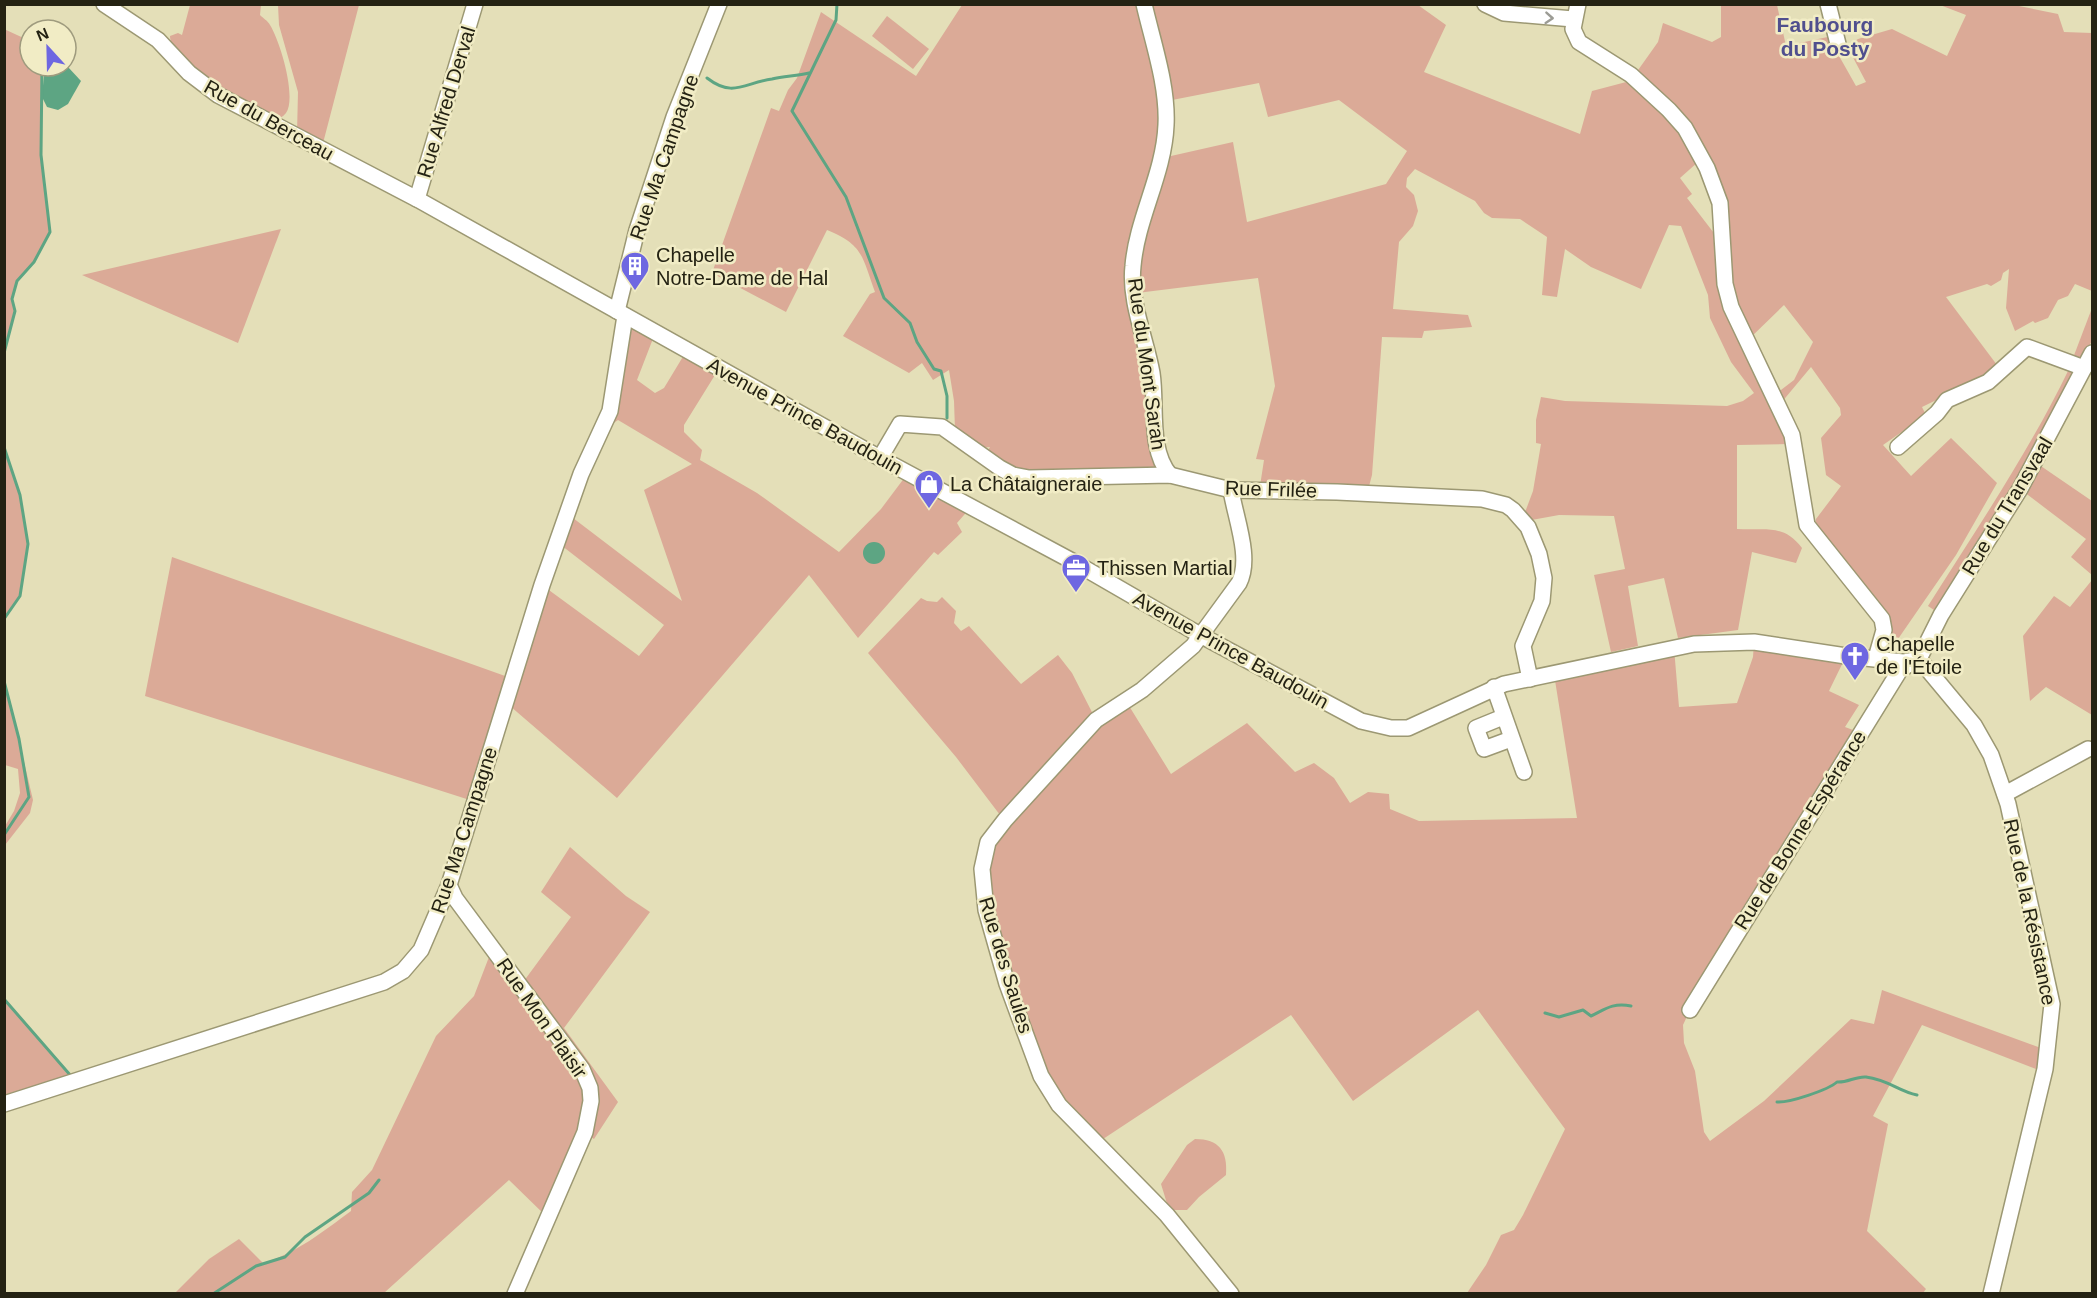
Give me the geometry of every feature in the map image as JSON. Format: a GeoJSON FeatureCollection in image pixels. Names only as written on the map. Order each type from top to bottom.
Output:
{"type":"FeatureCollection","features":[{"type":"Feature","properties":{"kind":"street","name":"Rue du Berceau"},"geometry":{"type":"LineString","coordinates":[[104,4],[158,40],[189,73],[218,95],[417,200]]}},
{"type":"Feature","properties":{"kind":"street","name":"Rue Alfred Derval"},"geometry":{"type":"LineString","coordinates":[[417,200],[475,4]]}},
{"type":"Feature","properties":{"kind":"street","name":"Rue Ma Campagne"},"geometry":{"type":"LineString","coordinates":[[4,1104],[392,978],[403,971],[421,950],[449,885],[542,585],[581,474],[610,411],[621,314],[637,230],[674,117],[719,4]]}},
{"type":"Feature","properties":{"kind":"street","name":"Rue du Mont Sarah"},"geometry":{"type":"LineString","coordinates":[[1144,4],[1157,59],[1166,122],[1160,165],[1136,250],[1132,280],[1152,374],[1158,448],[1162,464],[1170,475]]}},
{"type":"Feature","properties":{"kind":"street"},"geometry":{"type":"LineString","coordinates":[[1485,4],[1504,13],[1575,12],[1573,29],[1579,42],[1631,75],[1677,118],[1707,168],[1720,203],[1725,284],[1731,307],[1792,435],[1804,510],[1812,532],[1881,619],[1884,630],[1876,658]]}},
{"type":"Feature","properties":{"kind":"street"},"geometry":{"type":"LineString","coordinates":[[1828,4],[1838,44]]}},
{"type":"Feature","properties":{"kind":"street","name":"Avenue Prince Baudouin"},"geometry":{"type":"LineString","coordinates":[[417,200],[1349,716],[1391,728],[1415,725],[1494,687],[1694,644],[1725,641],[1754,642],[1903,662],[1919,659]]}},
{"type":"Feature","properties":{"kind":"street"},"geometry":{"type":"LineString","coordinates":[[1898,447],[1937,413],[1947,400],[1988,382],[2027,347],[2084,368]]}},
{"type":"Feature","properties":{"kind":"street","name":"Rue du Transvaal"},"geometry":{"type":"LineString","coordinates":[[1919,659],[1941,615],[2020,489],[2092,353]]}},
{"type":"Feature","properties":{"kind":"street","name":"Rue Frilée"},"geometry":{"type":"LineString","coordinates":[[880,458],[900,424],[920,424],[942,427],[1000,468],[1021,477],[1043,479],[1170,475],[1231,490],[1482,499],[1514,510],[1528,527],[1545,578],[1542,601],[1523,646],[1530,679]]}},
{"type":"Feature","properties":{"kind":"street","name":"Rue des Saules"},"geometry":{"type":"LineString","coordinates":[[1231,490],[1243,574],[1193,646],[1142,690],[1096,720],[998,828],[984,854],[982,885],[1007,984],[1041,1076],[1059,1105],[1167,1215],[1231,1293]]}},
{"type":"Feature","properties":{"kind":"street","name":"Rue de la Résistance"},"geometry":{"type":"LineString","coordinates":[[1919,659],[1982,736],[2005,794],[2052,1004],[2045,1069],[1991,1293]]}},
{"type":"Feature","properties":{"kind":"street","name":"Rue de Bonne-Espérance"},"geometry":{"type":"LineString","coordinates":[[1690,1010],[1900,670],[1919,659]]}},
{"type":"Feature","properties":{"kind":"street"},"geometry":{"type":"LineString","coordinates":[[1494,687],[1524,772]]}},
{"type":"Feature","properties":{"kind":"street"},"geometry":{"type":"LineString","coordinates":[[1503,717],[1476,728],[1484,749],[1511,739]]}},
{"type":"Feature","properties":{"kind":"street"},"geometry":{"type":"LineString","coordinates":[[2005,794],[2088,749]]}},
{"type":"Feature","properties":{"kind":"street","name":"Rue Mon Plaisir"},"geometry":{"type":"LineString","coordinates":[[449,885],[455,898],[573,1055],[590,1088],[590,1114],[585,1132],[515,1293]]}},
{"type":"Feature","properties":{"kind":"shaded area"},"geometry":{"type":"Polygon","coordinates":[[[190,5],[261,5],[260,15],[274,33],[286,69],[290,95],[289,105],[283,116],[274,121],[248,106],[183,58],[170,36],[178,33],[182,35],[190,5]]]}},
{"type":"Feature","properties":{"kind":"shaded area"},"geometry":{"type":"Polygon","coordinates":[[[278,5],[359,5],[322,147],[297,133],[298,92],[279,25],[278,5]]]}},
{"type":"Feature","properties":{"kind":"shaded area"},"geometry":{"type":"Polygon","coordinates":[[[962,5],[1140,5],[1163,123],[1134,243],[1156,470],[1061,475],[1013,470],[987,452],[990,447],[981,448],[955,430],[954,401],[949,370],[933,380],[922,363],[909,373],[843,336],[870,294],[875,292],[860,253],[848,241],[827,230],[786,312],[712,273],[771,108],[779,111],[788,90],[797,78],[821,12],[916,76],[962,5]]]}},
{"type":"Feature","properties":{"kind":"shaded area"},"geometry":{"type":"Polygon","coordinates":[[[1146,5],[1418,5],[1446,25],[1424,72],[1580,134],[1592,91],[1630,81],[1671,117],[1698,162],[1680,178],[1692,194],[1687,198],[1720,241],[1717,266],[1789,444],[1737,445],[1737,529],[1765,529],[1780,532],[1795,540],[1802,548],[1796,563],[1752,552],[1738,630],[1678,638],[1664,578],[1628,586],[1638,646],[1611,652],[1594,575],[1625,569],[1614,516],[1559,515],[1526,521],[1524,515],[1533,491],[1541,444],[1536,443],[1536,420],[1541,397],[1565,401],[1727,406],[1743,401],[1754,393],[1731,362],[1710,318],[1708,295],[1681,226],[1669,225],[1641,289],[1591,267],[1565,249],[1557,297],[1542,295],[1547,237],[1520,219],[1492,218],[1484,213],[1475,201],[1415,169],[1407,178],[1406,187],[1414,195],[1418,211],[1413,226],[1399,242],[1393,309],[1468,315],[1472,327],[1424,331],[1422,338],[1382,337],[1372,475],[1368,490],[1260,486],[1264,460],[1256,459],[1275,386],[1258,278],[1137,293],[1135,276],[1164,155],[1171,156],[1233,142],[1247,222],[1386,184],[1407,151],[1339,100],[1268,117],[1259,83],[1167,101],[1146,5]]]}},
{"type":"Feature","properties":{"kind":"shaded area"},"geometry":{"type":"Polygon","coordinates":[[[1721,5],[1777,5],[1786,46],[1832,36],[1834,47],[1856,86],[1866,82],[1847,46],[1858,39],[1892,29],[1947,56],[1966,15],[1940,5],[2014,5],[2058,14],[2064,32],[2092,33],[2092,291],[2075,284],[2068,296],[2058,300],[2048,318],[2035,323],[2033,321],[2015,331],[2006,308],[2009,269],[2003,273],[2001,280],[1991,286],[1987,284],[1946,297],[2000,369],[1922,407],[1926,415],[1883,445],[1911,476],[1951,438],[1997,483],[1956,555],[1898,639],[1887,631],[1815,527],[1816,519],[1841,486],[1826,475],[1821,438],[1841,415],[1840,408],[1811,367],[1781,403],[1777,393],[1794,380],[1813,342],[1784,305],[1749,339],[1733,289],[1722,189],[1636,73],[1658,42],[1663,23],[1712,42],[1721,37],[1721,5]]]}},
{"type":"Feature","properties":{"kind":"shaded area"},"geometry":{"type":"Polygon","coordinates":[[[887,16],[929,49],[913,69],[872,36],[887,16]]]}},
{"type":"Feature","properties":{"kind":"shaded area"},"geometry":{"type":"Polygon","coordinates":[[[4,29],[18,35],[18,78],[42,78],[41,155],[50,232],[34,262],[17,281],[12,299],[15,311],[5,353],[4,29]]]}},
{"type":"Feature","properties":{"kind":"shaded area"},"geometry":{"type":"Polygon","coordinates":[[[44,78],[78,78],[81,81],[68,104],[58,110],[47,107],[42,97],[44,78]]]}},
{"type":"Feature","properties":{"kind":"shaded area"},"geometry":{"type":"Polygon","coordinates":[[[281,229],[238,343],[82,275],[281,229]]]}},
{"type":"Feature","properties":{"kind":"shaded area"},"geometry":{"type":"Polygon","coordinates":[[[2092,308],[2092,341],[2080,360],[2073,358],[2092,308]]]}},
{"type":"Feature","properties":{"kind":"shaded area"},"geometry":{"type":"Polygon","coordinates":[[[625,316],[654,336],[637,380],[655,393],[664,388],[687,350],[714,366],[715,375],[684,425],[684,432],[702,450],[700,460],[757,493],[839,552],[881,509],[908,473],[971,507],[957,523],[962,532],[938,555],[934,552],[858,638],[809,575],[617,798],[510,706],[476,802],[145,696],[172,557],[511,678],[542,585],[639,656],[664,625],[557,542],[573,518],[682,601],[644,490],[692,464],[618,420],[601,432],[625,316]]]}},
{"type":"Feature","properties":{"kind":"shaded area"},"geometry":{"type":"Polygon","coordinates":[[[2069,369],[2073,371],[2072,375],[2011,489],[1934,610],[1928,606],[2020,460],[2069,369]]]}},
{"type":"Feature","properties":{"kind":"shaded area"},"geometry":{"type":"Polygon","coordinates":[[[5,447],[20,495],[28,544],[20,596],[5,619],[5,447]]]}},
{"type":"Feature","properties":{"kind":"shaded area"},"geometry":{"type":"Polygon","coordinates":[[[2035,462],[2092,501],[2092,575],[2071,557],[2086,539],[2020,489],[2035,462]]]}},
{"type":"Feature","properties":{"kind":"shaded area"},"geometry":{"type":"Polygon","coordinates":[[[874,542],[882,545],[885,553],[882,561],[874,564],[866,561],[863,553],[866,545],[874,542]]]}},
{"type":"Feature","properties":{"kind":"shaded area"},"geometry":{"type":"Polygon","coordinates":[[[2092,580],[2092,715],[2046,687],[2030,701],[2023,636],[2054,596],[2070,607],[2092,580]]]}},
{"type":"Feature","properties":{"kind":"shaded area"},"geometry":{"type":"Polygon","coordinates":[[[942,597],[956,611],[954,623],[961,631],[969,626],[1021,684],[1058,655],[1072,673],[1096,720],[1126,701],[1171,774],[1247,723],[1295,772],[1314,763],[1334,778],[1350,803],[1368,792],[1389,794],[1390,809],[1419,821],[1577,818],[1554,674],[1674,648],[1679,707],[1737,703],[1753,657],[1754,642],[1846,656],[1829,691],[1859,705],[1845,727],[1861,733],[1690,1010],[1683,1025],[1684,1043],[1695,1071],[1704,1132],[1710,1141],[1764,1101],[1851,1019],[1874,1024],[1882,990],[2041,1048],[2036,1069],[1922,1025],[1873,1116],[1888,1124],[1867,1231],[1926,1289],[1923,1293],[1467,1293],[1486,1265],[1501,1235],[1514,1230],[1523,1215],[1565,1129],[1478,1010],[1353,1101],[1291,1015],[1097,1143],[1041,1076],[982,885],[1000,815],[956,757],[868,653],[921,598],[937,602],[942,597]]]}},
{"type":"Feature","properties":{"kind":"shaded area"},"geometry":{"type":"Polygon","coordinates":[[[5,681],[33,800],[30,813],[5,845],[5,826],[14,811],[20,793],[18,769],[5,765],[5,681]]]}},
{"type":"Feature","properties":{"kind":"shaded area"},"geometry":{"type":"Polygon","coordinates":[[[570,847],[626,896],[650,912],[564,1028],[618,1102],[594,1139],[585,1133],[548,1218],[509,1180],[384,1293],[174,1294],[209,1259],[239,1239],[263,1263],[298,1248],[351,1211],[352,1192],[372,1170],[436,1036],[474,996],[489,957],[494,951],[521,985],[571,917],[541,892],[570,847]]]}},
{"type":"Feature","properties":{"kind":"shaded area"},"geometry":{"type":"Polygon","coordinates":[[[4,998],[71,1076],[5,1104],[4,998]]]}},
{"type":"Feature","properties":{"kind":"shaded area"},"geometry":{"type":"Polygon","coordinates":[[[1195,1139],[1210,1141],[1220,1148],[1225,1159],[1226,1175],[1187,1210],[1169,1210],[1161,1184],[1187,1145],[1195,1139]]]}},
{"type":"Feature","properties":{"kind":"waterway"},"geometry":{"type":"LineString","coordinates":[[837,4],[836,20],[792,111],[846,197],[884,298],[910,323],[917,342],[934,369],[941,371],[947,396],[947,418]]}},
{"type":"Feature","properties":{"kind":"waterway"},"geometry":{"type":"LineString","coordinates":[[707,78],[724,87],[739,88],[762,81],[809,73]]}},
{"type":"Feature","properties":{"kind":"waterway"},"geometry":{"type":"LineString","coordinates":[[4,353],[15,311],[12,299],[17,281],[34,262],[50,232],[41,155],[42,78]]}},
{"type":"Feature","properties":{"kind":"waterway"},"geometry":{"type":"LineString","coordinates":[[4,447],[20,495],[28,544],[20,596],[4,619]]}},
{"type":"Feature","properties":{"kind":"waterway"},"geometry":{"type":"LineString","coordinates":[[4,681],[19,739],[29,797],[4,835]]}},
{"type":"Feature","properties":{"kind":"waterway"},"geometry":{"type":"LineString","coordinates":[[4,999],[71,1076]]}},
{"type":"Feature","properties":{"kind":"waterway"},"geometry":{"type":"LineString","coordinates":[[1545,1013],[1559,1017],[1583,1010],[1591,1016],[1613,1006],[1631,1006]]}},
{"type":"Feature","properties":{"kind":"waterway"},"geometry":{"type":"LineString","coordinates":[[1777,1102],[1799,1098],[1826,1089],[1837,1082],[1862,1077],[1874,1078],[1917,1095]]}},
{"type":"Feature","properties":{"kind":"waterway"},"geometry":{"type":"LineString","coordinates":[[213,1294],[256,1266],[285,1257],[305,1237],[369,1193],[379,1180]]}},
{"type":"Feature","properties":{"kind":"place","name":"Chapelle Notre-Dame de Hal"},"geometry":{"type":"Point","coordinates":[635,292]}},
{"type":"Feature","properties":{"kind":"place","name":"La Châtaigneraie"},"geometry":{"type":"Point","coordinates":[929,510]}},
{"type":"Feature","properties":{"kind":"place","name":"Thissen Martial"},"geometry":{"type":"Point","coordinates":[1076,594]}},
{"type":"Feature","properties":{"kind":"place","name":"Chapelle de l'Étoile"},"geometry":{"type":"Point","coordinates":[1855,682]}},
{"type":"Feature","properties":{"kind":"district","name":"Faubourg du Posty"},"geometry":{"type":"Point","coordinates":[1825,37]}}]}
